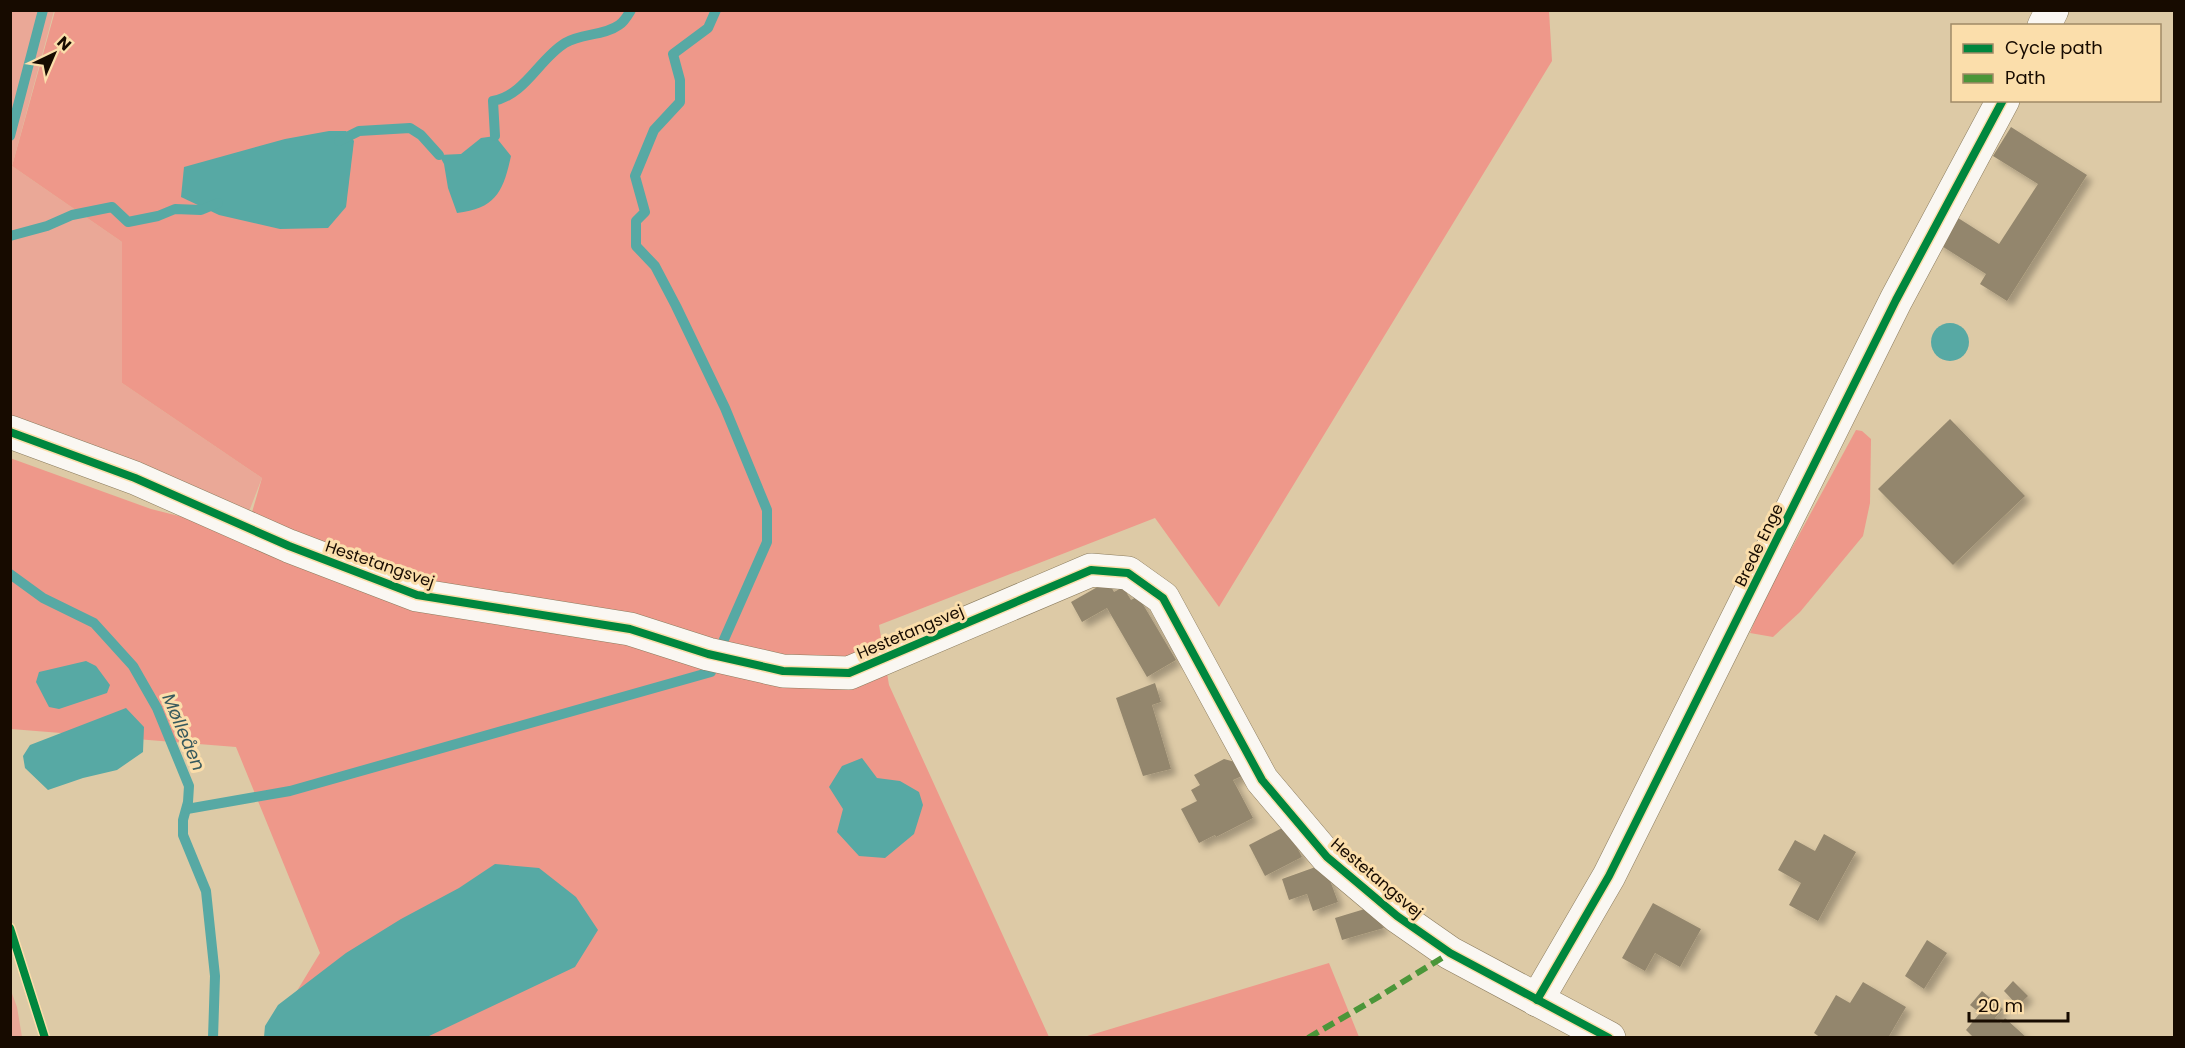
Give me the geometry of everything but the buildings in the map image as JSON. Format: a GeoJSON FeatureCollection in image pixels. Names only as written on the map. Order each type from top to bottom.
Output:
{"type":"FeatureCollection","features":[{"type":"Feature","properties":{"kind":"street"},"geometry":{"type":"LineString","coordinates":[[2045,24],[2052,10]]}},
{"type":"Feature","properties":{"kind":"street","name":"Brede Enge"},"geometry":{"type":"LineString","coordinates":[[1538,1000],[1609,876],[1896,300],[2002,102]]}},
{"type":"Feature","properties":{"kind":"street","name":"Hestetangsvej"},"geometry":{"type":"LineString","coordinates":[[10,432],[135,478],[289,546],[417,595],[630,629],[708,654],[783,671],[849,673],[1091,570],[1128,573],[1162,598],[1262,780],[1327,857],[1397,916],[1450,953],[1609,1038]]}},
{"type":"Feature","properties":{"kind":"shaded area"},"geometry":{"type":"Polygon","coordinates":[[[10,11],[54,11],[12,166],[122,242],[122,383],[262,478],[248,514],[11,416],[10,11]]]}},
{"type":"Feature","properties":{"kind":"shaded area"},"geometry":{"type":"Polygon","coordinates":[[[55,11],[1549,11],[1552,61],[1219,607],[1155,518],[879,625],[889,685],[1049,1037],[269,1037],[320,953],[236,747],[11,729],[10,458],[151,509],[246,533],[262,478],[122,383],[122,242],[12,166],[55,11]]]}},
{"type":"Feature","properties":{"kind":"shaded area"},"geometry":{"type":"Polygon","coordinates":[[[1856,430],[1862,431],[1871,439],[1870,503],[1863,536],[1800,612],[1773,637],[1750,633],[1763,601],[1856,430]]]}},
{"type":"Feature","properties":{"kind":"shaded area"},"geometry":{"type":"Polygon","coordinates":[[[1329,963],[1359,1037],[1084,1037],[1329,963]]]}},
{"type":"Feature","properties":{"kind":"shaded area"},"geometry":{"type":"Polygon","coordinates":[[[10,988],[17,1007],[22,1037],[11,1037],[10,988]]]}},
{"type":"Feature","properties":{"kind":"water"},"geometry":{"type":"Polygon","coordinates":[[[329,131],[346,131],[354,141],[346,207],[328,228],[280,229],[219,215],[181,197],[184,167],[285,139],[329,131]]]}},
{"type":"Feature","properties":{"kind":"water"},"geometry":{"type":"Polygon","coordinates":[[[495,136],[511,156],[501,189],[496,196],[481,207],[457,213],[448,188],[444,164],[439,155],[461,154],[481,138],[495,136]]]}},
{"type":"Feature","properties":{"kind":"water"},"geometry":{"type":"Polygon","coordinates":[[[1950,323],[1964,328],[1969,342],[1964,356],[1950,361],[1936,356],[1931,342],[1936,328],[1950,323]]]}},
{"type":"Feature","properties":{"kind":"water"},"geometry":{"type":"Polygon","coordinates":[[[86,661],[96,666],[110,685],[107,693],[59,709],[49,707],[36,682],[39,672],[86,661]]]}},
{"type":"Feature","properties":{"kind":"water"},"geometry":{"type":"Polygon","coordinates":[[[126,708],[144,727],[143,752],[117,770],[48,790],[25,768],[23,756],[30,745],[126,708]]]}},
{"type":"Feature","properties":{"kind":"water"},"geometry":{"type":"Polygon","coordinates":[[[862,758],[877,778],[900,781],[919,792],[923,805],[914,834],[885,858],[859,856],[837,832],[843,809],[829,787],[842,766],[862,758]]]}},
{"type":"Feature","properties":{"kind":"water"},"geometry":{"type":"Polygon","coordinates":[[[495,864],[539,868],[576,897],[598,930],[575,967],[427,1037],[264,1037],[265,1026],[278,1005],[346,953],[401,919],[459,888],[495,864]]]}},
{"type":"Feature","properties":{"kind":"waterway"},"geometry":{"type":"LineString","coordinates":[[10,136],[43,10]]}},
{"type":"Feature","properties":{"kind":"waterway"},"geometry":{"type":"LineString","coordinates":[[495,136],[493,101],[514,92],[565,43],[613,29],[623,22],[631,10]]}},
{"type":"Feature","properties":{"kind":"waterway"},"geometry":{"type":"LineString","coordinates":[[716,10],[708,28],[673,54],[680,80],[680,102],[654,130],[635,176],[645,212],[636,221],[636,246],[655,266],[676,306],[725,408],[767,510],[767,542],[722,644]]}},
{"type":"Feature","properties":{"kind":"waterway"},"geometry":{"type":"LineString","coordinates":[[339,141],[359,131],[410,128],[421,135],[439,155]]}},
{"type":"Feature","properties":{"kind":"waterway"},"geometry":{"type":"LineString","coordinates":[[10,236],[47,226],[72,215],[112,207],[128,222],[158,216],[175,209],[201,210],[218,203]]}},
{"type":"Feature","properties":{"kind":"waterway","name":"Mølleåen"},"geometry":{"type":"LineString","coordinates":[[10,574],[43,598],[94,623],[133,666],[157,708],[189,786],[183,820],[183,835],[206,891],[215,976],[213,1038]]}},
{"type":"Feature","properties":{"kind":"waterway"},"geometry":{"type":"LineString","coordinates":[[187,809],[290,791],[711,672]]}},
{"type":"Feature","properties":{"kind":"marked path"},"geometry":{"type":"LineString","coordinates":[[1308,1038],[1450,953]]}},
{"type":"Feature","properties":{"kind":"cycle path"},"geometry":{"type":"LineString","coordinates":[[1537,1000],[1609,876],[1896,300],[2002,102]]}},
{"type":"Feature","properties":{"kind":"cycle path"},"geometry":{"type":"LineString","coordinates":[[10,432],[135,478],[289,546],[417,595],[630,629],[708,654],[783,671],[849,673],[1091,570],[1128,573],[1163,598],[1262,780],[1327,857],[1397,916],[1450,953],[1609,1038]]}},
{"type":"Feature","properties":{"kind":"cycle path"},"geometry":{"type":"LineString","coordinates":[[10,928],[45,1038]]}}]}
